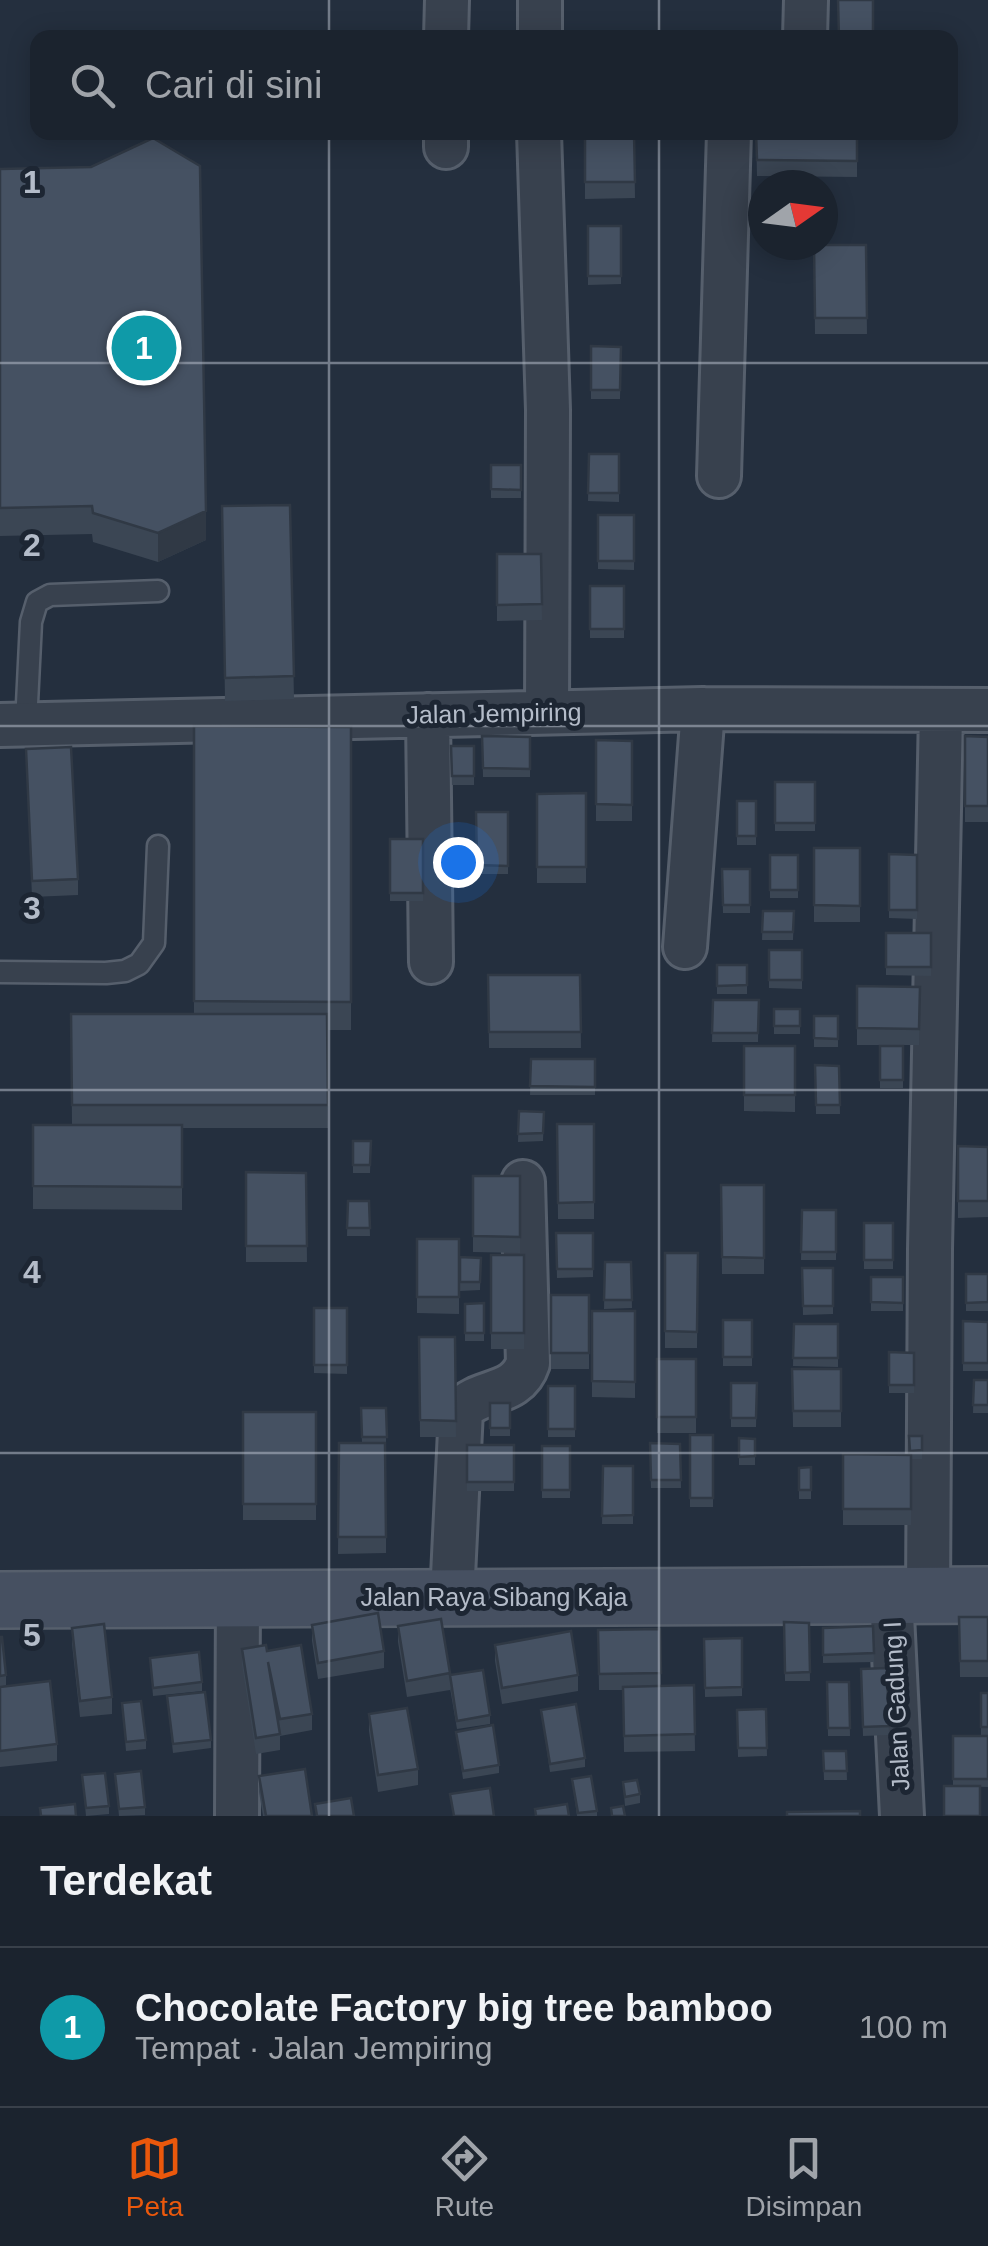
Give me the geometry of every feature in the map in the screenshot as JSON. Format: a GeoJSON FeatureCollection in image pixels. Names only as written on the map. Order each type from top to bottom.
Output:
{"type":"FeatureCollection","features":[{"type":"Feature","properties":{"kind":"main road","name":"Jalan Raya Sibang Kaja"},"geometry":{"type":"LineString","coordinates":[[0,1600],[988,1595]]}},
{"type":"Feature","properties":{"kind":"street"},"geometry":{"type":"LineString","coordinates":[[446,0],[446,30]]}},
{"type":"Feature","properties":{"kind":"street"},"geometry":{"type":"LineString","coordinates":[[540,0],[540,30]]}},
{"type":"Feature","properties":{"kind":"street"},"geometry":{"type":"LineString","coordinates":[[805,30],[806,0]]}},
{"type":"Feature","properties":{"kind":"street"},"geometry":{"type":"LineString","coordinates":[[539,140],[548,410],[547,712]]}},
{"type":"Feature","properties":{"kind":"street"},"geometry":{"type":"LineString","coordinates":[[719,476],[730,140]]}},
{"type":"Feature","properties":{"kind":"street"},"geometry":{"type":"LineString","coordinates":[[686,947],[703,709]]}},
{"type":"Feature","properties":{"kind":"street","name":"Jalan Jempiring"},"geometry":{"type":"LineString","coordinates":[[13,724],[703,709],[988,710]]}},
{"type":"Feature","properties":{"kind":"street","name":"Jalan Gadung I"},"geometry":{"type":"LineString","coordinates":[[902,1816],[930,1229],[941,712]]}},
{"type":"Feature","properties":{"kind":"street"},"geometry":{"type":"LineString","coordinates":[[428,715],[432,962]]}},
{"type":"Feature","properties":{"kind":"street"},"geometry":{"type":"LineString","coordinates":[[452,1597],[462,1410],[467,1404],[511,1386],[528,1363],[523,1182]]}},
{"type":"Feature","properties":{"kind":"street"},"geometry":{"type":"LineString","coordinates":[[237,1816],[238,1598]]}},
{"type":"Feature","properties":{"kind":"lane"},"geometry":{"type":"LineString","coordinates":[[13,724],[37,602],[50,595],[158,592]]}},
{"type":"Feature","properties":{"kind":"lane"},"geometry":{"type":"LineString","coordinates":[[0,972],[106,973],[125,971],[139,964],[154,943],[158,846]]}},
{"type":"Feature","properties":{"kind":"building"},"geometry":{"type":"Polygon","coordinates":[[[838,0],[873,0],[873,30],[839,30],[838,0]]]}},
{"type":"Feature","properties":{"kind":"building"},"geometry":{"type":"Polygon","coordinates":[[[149,140],[156,140],[200,166],[206,511],[158,533],[93,513],[92,506],[0,508],[0,169],[91,167],[149,140]]]}},
{"type":"Feature","properties":{"kind":"building"},"geometry":{"type":"Polygon","coordinates":[[[585,140],[634,140],[635,182],[585,182],[585,140]]]}},
{"type":"Feature","properties":{"kind":"building"},"geometry":{"type":"Polygon","coordinates":[[[756,140],[857,140],[857,161],[757,160],[756,140]]]}},
{"type":"Feature","properties":{"kind":"building"},"geometry":{"type":"Polygon","coordinates":[[[588,226],[621,226],[621,276],[588,276],[588,226]]]}},
{"type":"Feature","properties":{"kind":"building"},"geometry":{"type":"Polygon","coordinates":[[[838,245],[866,245],[867,318],[815,318],[814,260],[838,260],[838,245]]]}},
{"type":"Feature","properties":{"kind":"building"},"geometry":{"type":"Polygon","coordinates":[[[591,346],[621,347],[620,390],[591,390],[591,346]]]}},
{"type":"Feature","properties":{"kind":"building"},"geometry":{"type":"Polygon","coordinates":[[[589,454],[619,454],[619,493],[588,493],[589,454]]]}},
{"type":"Feature","properties":{"kind":"building"},"geometry":{"type":"Polygon","coordinates":[[[491,465],[521,465],[521,490],[491,489],[491,465]]]}},
{"type":"Feature","properties":{"kind":"building"},"geometry":{"type":"Polygon","coordinates":[[[290,505],[294,676],[225,678],[222,506],[290,505]]]}},
{"type":"Feature","properties":{"kind":"building"},"geometry":{"type":"Polygon","coordinates":[[[598,515],[634,515],[634,561],[598,561],[598,515]]]}},
{"type":"Feature","properties":{"kind":"building"},"geometry":{"type":"Polygon","coordinates":[[[497,554],[541,554],[542,604],[497,605],[497,554]]]}},
{"type":"Feature","properties":{"kind":"building"},"geometry":{"type":"Polygon","coordinates":[[[590,586],[624,586],[624,629],[590,629],[590,586]]]}},
{"type":"Feature","properties":{"kind":"building"},"geometry":{"type":"Polygon","coordinates":[[[194,726],[351,727],[351,1002],[194,1001],[194,726]]]}},
{"type":"Feature","properties":{"kind":"building"},"geometry":{"type":"Polygon","coordinates":[[[482,736],[530,737],[530,769],[483,768],[482,736]]]}},
{"type":"Feature","properties":{"kind":"building"},"geometry":{"type":"Polygon","coordinates":[[[965,736],[988,737],[988,806],[965,806],[965,736]]]}},
{"type":"Feature","properties":{"kind":"building"},"geometry":{"type":"Polygon","coordinates":[[[596,740],[632,741],[632,805],[596,804],[596,740]]]}},
{"type":"Feature","properties":{"kind":"building"},"geometry":{"type":"Polygon","coordinates":[[[451,746],[474,746],[474,776],[452,776],[451,746]]]}},
{"type":"Feature","properties":{"kind":"building"},"geometry":{"type":"Polygon","coordinates":[[[71,747],[78,879],[32,881],[26,749],[71,747]]]}},
{"type":"Feature","properties":{"kind":"building"},"geometry":{"type":"Polygon","coordinates":[[[775,782],[815,782],[815,823],[775,823],[775,782]]]}},
{"type":"Feature","properties":{"kind":"building"},"geometry":{"type":"Polygon","coordinates":[[[586,793],[586,867],[537,867],[537,794],[586,793]]]}},
{"type":"Feature","properties":{"kind":"building"},"geometry":{"type":"Polygon","coordinates":[[[737,801],[756,801],[756,836],[737,836],[737,801]]]}},
{"type":"Feature","properties":{"kind":"building"},"geometry":{"type":"Polygon","coordinates":[[[476,812],[508,812],[508,866],[477,865],[476,812]]]}},
{"type":"Feature","properties":{"kind":"building"},"geometry":{"type":"Polygon","coordinates":[[[390,839],[423,839],[423,893],[390,893],[390,839]]]}},
{"type":"Feature","properties":{"kind":"building"},"geometry":{"type":"Polygon","coordinates":[[[814,848],[860,848],[860,906],[814,905],[814,848]]]}},
{"type":"Feature","properties":{"kind":"building"},"geometry":{"type":"Polygon","coordinates":[[[889,854],[917,855],[917,910],[889,910],[889,854]]]}},
{"type":"Feature","properties":{"kind":"building"},"geometry":{"type":"Polygon","coordinates":[[[770,855],[798,855],[798,890],[770,890],[770,855]]]}},
{"type":"Feature","properties":{"kind":"building"},"geometry":{"type":"Polygon","coordinates":[[[722,869],[750,869],[750,905],[723,905],[722,869]]]}},
{"type":"Feature","properties":{"kind":"building"},"geometry":{"type":"Polygon","coordinates":[[[763,911],[794,911],[793,932],[762,932],[763,911]]]}},
{"type":"Feature","properties":{"kind":"building"},"geometry":{"type":"Polygon","coordinates":[[[886,933],[931,933],[931,967],[886,967],[886,933]]]}},
{"type":"Feature","properties":{"kind":"building"},"geometry":{"type":"Polygon","coordinates":[[[769,950],[802,950],[802,980],[769,980],[769,950]]]}},
{"type":"Feature","properties":{"kind":"building"},"geometry":{"type":"Polygon","coordinates":[[[717,965],[747,965],[747,985],[717,986],[717,965]]]}},
{"type":"Feature","properties":{"kind":"building"},"geometry":{"type":"Polygon","coordinates":[[[488,975],[580,975],[581,1032],[489,1032],[488,975]]]}},
{"type":"Feature","properties":{"kind":"building"},"geometry":{"type":"Polygon","coordinates":[[[857,986],[920,987],[919,1029],[857,1028],[857,986]]]}},
{"type":"Feature","properties":{"kind":"building"},"geometry":{"type":"Polygon","coordinates":[[[713,1000],[759,1000],[758,1033],[712,1033],[713,1000]]]}},
{"type":"Feature","properties":{"kind":"building"},"geometry":{"type":"Polygon","coordinates":[[[774,1009],[800,1009],[800,1026],[774,1026],[774,1009]]]}},
{"type":"Feature","properties":{"kind":"building"},"geometry":{"type":"Polygon","coordinates":[[[71,1014],[327,1014],[328,1105],[72,1105],[71,1014]]]}},
{"type":"Feature","properties":{"kind":"building"},"geometry":{"type":"Polygon","coordinates":[[[814,1016],[838,1016],[838,1039],[814,1038],[814,1016]]]}},
{"type":"Feature","properties":{"kind":"building"},"geometry":{"type":"Polygon","coordinates":[[[744,1046],[795,1046],[795,1095],[744,1095],[744,1046]]]}},
{"type":"Feature","properties":{"kind":"building"},"geometry":{"type":"Polygon","coordinates":[[[880,1046],[903,1046],[903,1080],[880,1080],[880,1046]]]}},
{"type":"Feature","properties":{"kind":"building"},"geometry":{"type":"Polygon","coordinates":[[[531,1059],[595,1059],[595,1087],[530,1086],[531,1059]]]}},
{"type":"Feature","properties":{"kind":"building"},"geometry":{"type":"Polygon","coordinates":[[[815,1065],[839,1066],[840,1105],[816,1105],[815,1065]]]}},
{"type":"Feature","properties":{"kind":"building"},"geometry":{"type":"Polygon","coordinates":[[[519,1111],[544,1112],[543,1133],[518,1134],[519,1111]]]}},
{"type":"Feature","properties":{"kind":"building"},"geometry":{"type":"Polygon","coordinates":[[[557,1124],[594,1124],[594,1202],[558,1203],[557,1124]]]}},
{"type":"Feature","properties":{"kind":"building"},"geometry":{"type":"Polygon","coordinates":[[[33,1125],[182,1125],[182,1187],[33,1186],[33,1125]]]}},
{"type":"Feature","properties":{"kind":"building"},"geometry":{"type":"Polygon","coordinates":[[[353,1141],[371,1141],[370,1165],[353,1165],[353,1141]]]}},
{"type":"Feature","properties":{"kind":"building"},"geometry":{"type":"Polygon","coordinates":[[[958,1146],[988,1147],[988,1201],[958,1201],[958,1146]]]}},
{"type":"Feature","properties":{"kind":"building"},"geometry":{"type":"Polygon","coordinates":[[[246,1172],[306,1173],[307,1246],[246,1246],[246,1172]]]}},
{"type":"Feature","properties":{"kind":"building"},"geometry":{"type":"Polygon","coordinates":[[[473,1176],[520,1176],[520,1237],[473,1236],[473,1176]]]}},
{"type":"Feature","properties":{"kind":"building"},"geometry":{"type":"Polygon","coordinates":[[[721,1185],[764,1185],[764,1258],[722,1257],[721,1185]]]}},
{"type":"Feature","properties":{"kind":"building"},"geometry":{"type":"Polygon","coordinates":[[[348,1201],[369,1201],[370,1228],[347,1228],[348,1201]]]}},
{"type":"Feature","properties":{"kind":"building"},"geometry":{"type":"Polygon","coordinates":[[[802,1210],[836,1210],[836,1252],[801,1252],[802,1210]]]}},
{"type":"Feature","properties":{"kind":"building"},"geometry":{"type":"Polygon","coordinates":[[[864,1223],[893,1223],[893,1260],[864,1260],[864,1223]]]}},
{"type":"Feature","properties":{"kind":"building"},"geometry":{"type":"Polygon","coordinates":[[[556,1233],[593,1233],[593,1269],[557,1269],[556,1233]]]}},
{"type":"Feature","properties":{"kind":"building"},"geometry":{"type":"Polygon","coordinates":[[[417,1239],[459,1239],[459,1297],[417,1297],[417,1239]]]}},
{"type":"Feature","properties":{"kind":"building"},"geometry":{"type":"Polygon","coordinates":[[[665,1253],[698,1253],[697,1332],[665,1331],[665,1253]]]}},
{"type":"Feature","properties":{"kind":"building"},"geometry":{"type":"Polygon","coordinates":[[[491,1255],[524,1255],[524,1333],[491,1333],[491,1255]]]}},
{"type":"Feature","properties":{"kind":"building"},"geometry":{"type":"Polygon","coordinates":[[[460,1257],[481,1258],[480,1282],[460,1282],[460,1257]]]}},
{"type":"Feature","properties":{"kind":"building"},"geometry":{"type":"Polygon","coordinates":[[[605,1262],[631,1262],[632,1300],[604,1300],[605,1262]]]}},
{"type":"Feature","properties":{"kind":"building"},"geometry":{"type":"Polygon","coordinates":[[[802,1268],[833,1268],[833,1306],[803,1306],[802,1268]]]}},
{"type":"Feature","properties":{"kind":"building"},"geometry":{"type":"Polygon","coordinates":[[[966,1274],[988,1274],[988,1302],[966,1303],[966,1274]]]}},
{"type":"Feature","properties":{"kind":"building"},"geometry":{"type":"Polygon","coordinates":[[[871,1277],[903,1277],[903,1303],[871,1302],[871,1277]]]}},
{"type":"Feature","properties":{"kind":"building"},"geometry":{"type":"Polygon","coordinates":[[[551,1295],[589,1295],[589,1353],[551,1353],[551,1295]]]}},
{"type":"Feature","properties":{"kind":"building"},"geometry":{"type":"Polygon","coordinates":[[[484,1303],[484,1333],[465,1333],[465,1304],[484,1303]]]}},
{"type":"Feature","properties":{"kind":"building"},"geometry":{"type":"Polygon","coordinates":[[[314,1308],[347,1308],[347,1365],[314,1365],[314,1308]]]}},
{"type":"Feature","properties":{"kind":"building"},"geometry":{"type":"Polygon","coordinates":[[[592,1311],[635,1311],[635,1382],[592,1381],[592,1311]]]}},
{"type":"Feature","properties":{"kind":"building"},"geometry":{"type":"Polygon","coordinates":[[[723,1320],[752,1320],[752,1357],[723,1357],[723,1320]]]}},
{"type":"Feature","properties":{"kind":"building"},"geometry":{"type":"Polygon","coordinates":[[[963,1321],[988,1322],[988,1363],[963,1363],[963,1321]]]}},
{"type":"Feature","properties":{"kind":"building"},"geometry":{"type":"Polygon","coordinates":[[[794,1324],[838,1324],[838,1358],[793,1358],[794,1324]]]}},
{"type":"Feature","properties":{"kind":"building"},"geometry":{"type":"Polygon","coordinates":[[[419,1337],[455,1337],[456,1421],[420,1420],[419,1337]]]}},
{"type":"Feature","properties":{"kind":"building"},"geometry":{"type":"Polygon","coordinates":[[[889,1352],[914,1353],[914,1385],[889,1385],[889,1352]]]}},
{"type":"Feature","properties":{"kind":"building"},"geometry":{"type":"Polygon","coordinates":[[[657,1359],[696,1359],[696,1417],[657,1417],[657,1359]]]}},
{"type":"Feature","properties":{"kind":"building"},"geometry":{"type":"Polygon","coordinates":[[[792,1369],[841,1369],[841,1411],[793,1411],[792,1369]]]}},
{"type":"Feature","properties":{"kind":"building"},"geometry":{"type":"Polygon","coordinates":[[[974,1380],[988,1380],[988,1405],[973,1405],[974,1380]]]}},
{"type":"Feature","properties":{"kind":"building"},"geometry":{"type":"Polygon","coordinates":[[[731,1383],[757,1383],[756,1418],[731,1418],[731,1383]]]}},
{"type":"Feature","properties":{"kind":"building"},"geometry":{"type":"Polygon","coordinates":[[[548,1386],[575,1386],[575,1429],[548,1429],[548,1386]]]}},
{"type":"Feature","properties":{"kind":"building"},"geometry":{"type":"Polygon","coordinates":[[[490,1403],[510,1403],[510,1428],[490,1428],[490,1403]]]}},
{"type":"Feature","properties":{"kind":"building"},"geometry":{"type":"Polygon","coordinates":[[[361,1408],[386,1408],[387,1437],[362,1437],[361,1408]]]}},
{"type":"Feature","properties":{"kind":"building"},"geometry":{"type":"Polygon","coordinates":[[[243,1412],[316,1412],[316,1504],[243,1504],[243,1412]]]}},
{"type":"Feature","properties":{"kind":"building"},"geometry":{"type":"Polygon","coordinates":[[[690,1435],[713,1435],[713,1498],[690,1498],[690,1435]]]}},
{"type":"Feature","properties":{"kind":"building"},"geometry":{"type":"Polygon","coordinates":[[[909,1436],[922,1436],[922,1450],[910,1451],[909,1436]]]}},
{"type":"Feature","properties":{"kind":"building"},"geometry":{"type":"Polygon","coordinates":[[[739,1438],[755,1439],[755,1456],[739,1457],[739,1438]]]}},
{"type":"Feature","properties":{"kind":"building"},"geometry":{"type":"Polygon","coordinates":[[[339,1443],[385,1443],[386,1537],[338,1537],[339,1443]]]}},
{"type":"Feature","properties":{"kind":"building"},"geometry":{"type":"Polygon","coordinates":[[[650,1443],[680,1444],[681,1480],[651,1480],[650,1443]]]}},
{"type":"Feature","properties":{"kind":"building"},"geometry":{"type":"Polygon","coordinates":[[[467,1445],[514,1445],[514,1482],[467,1482],[467,1445]]]}},
{"type":"Feature","properties":{"kind":"building"},"geometry":{"type":"Polygon","coordinates":[[[542,1446],[570,1446],[570,1490],[542,1490],[542,1446]]]}},
{"type":"Feature","properties":{"kind":"building"},"geometry":{"type":"Polygon","coordinates":[[[843,1454],[911,1455],[911,1509],[843,1509],[843,1454]]]}},
{"type":"Feature","properties":{"kind":"building"},"geometry":{"type":"Polygon","coordinates":[[[603,1466],[633,1466],[633,1515],[602,1516],[603,1466]]]}},
{"type":"Feature","properties":{"kind":"building"},"geometry":{"type":"Polygon","coordinates":[[[811,1467],[811,1490],[799,1490],[799,1468],[811,1467]]]}},
{"type":"Feature","properties":{"kind":"building"},"geometry":{"type":"Polygon","coordinates":[[[378,1613],[384,1651],[318,1663],[312,1625],[378,1613]]]}},
{"type":"Feature","properties":{"kind":"building"},"geometry":{"type":"Polygon","coordinates":[[[959,1617],[988,1617],[988,1661],[960,1661],[959,1617]]]}},
{"type":"Feature","properties":{"kind":"building"},"geometry":{"type":"Polygon","coordinates":[[[441,1619],[450,1673],[407,1681],[398,1626],[441,1619]]]}},
{"type":"Feature","properties":{"kind":"building"},"geometry":{"type":"Polygon","coordinates":[[[784,1622],[809,1623],[810,1672],[785,1673],[784,1622]]]}},
{"type":"Feature","properties":{"kind":"building"},"geometry":{"type":"Polygon","coordinates":[[[104,1624],[112,1697],[80,1701],[72,1628],[104,1624]]]}},
{"type":"Feature","properties":{"kind":"building"},"geometry":{"type":"Polygon","coordinates":[[[873,1626],[874,1653],[823,1655],[823,1628],[873,1626]]]}},
{"type":"Feature","properties":{"kind":"building"},"geometry":{"type":"Polygon","coordinates":[[[660,1629],[661,1673],[599,1674],[598,1630],[660,1629]]]}},
{"type":"Feature","properties":{"kind":"building"},"geometry":{"type":"Polygon","coordinates":[[[571,1631],[578,1675],[502,1688],[495,1645],[571,1631]]]}},
{"type":"Feature","properties":{"kind":"building"},"geometry":{"type":"Polygon","coordinates":[[[0,1637],[6,1675],[0,1676],[0,1637]]]}},
{"type":"Feature","properties":{"kind":"building"},"geometry":{"type":"Polygon","coordinates":[[[742,1638],[742,1687],[705,1688],[704,1639],[742,1638]]]}},
{"type":"Feature","properties":{"kind":"building"},"geometry":{"type":"Polygon","coordinates":[[[266,1645],[267,1651],[301,1645],[312,1714],[280,1719],[268,1662],[280,1734],[256,1738],[242,1649],[266,1645]]]}},
{"type":"Feature","properties":{"kind":"building"},"geometry":{"type":"Polygon","coordinates":[[[199,1652],[202,1682],[153,1688],[150,1658],[199,1652]]]}},
{"type":"Feature","properties":{"kind":"building"},"geometry":{"type":"Polygon","coordinates":[[[887,1668],[889,1726],[863,1727],[861,1669],[887,1668]]]}},
{"type":"Feature","properties":{"kind":"building"},"geometry":{"type":"Polygon","coordinates":[[[483,1670],[490,1715],[457,1721],[450,1675],[483,1670]]]}},
{"type":"Feature","properties":{"kind":"building"},"geometry":{"type":"Polygon","coordinates":[[[50,1681],[57,1744],[0,1751],[0,1687],[50,1681]]]}},
{"type":"Feature","properties":{"kind":"building"},"geometry":{"type":"Polygon","coordinates":[[[827,1682],[849,1682],[850,1728],[828,1728],[827,1682]]]}},
{"type":"Feature","properties":{"kind":"building"},"geometry":{"type":"Polygon","coordinates":[[[694,1685],[695,1734],[624,1736],[623,1687],[694,1685]]]}},
{"type":"Feature","properties":{"kind":"building"},"geometry":{"type":"Polygon","coordinates":[[[205,1692],[211,1740],[173,1744],[167,1696],[205,1692]]]}},
{"type":"Feature","properties":{"kind":"building"},"geometry":{"type":"Polygon","coordinates":[[[981,1693],[988,1693],[988,1727],[981,1727],[981,1693]]]}},
{"type":"Feature","properties":{"kind":"building"},"geometry":{"type":"Polygon","coordinates":[[[141,1701],[146,1740],[126,1742],[122,1703],[141,1701]]]}},
{"type":"Feature","properties":{"kind":"building"},"geometry":{"type":"Polygon","coordinates":[[[576,1704],[585,1758],[550,1764],[541,1710],[576,1704]]]}},
{"type":"Feature","properties":{"kind":"building"},"geometry":{"type":"Polygon","coordinates":[[[407,1708],[418,1769],[378,1775],[369,1714],[407,1708]]]}},
{"type":"Feature","properties":{"kind":"building"},"geometry":{"type":"Polygon","coordinates":[[[766,1709],[767,1748],[738,1748],[737,1710],[766,1709]]]}},
{"type":"Feature","properties":{"kind":"building"},"geometry":{"type":"Polygon","coordinates":[[[493,1725],[499,1765],[463,1771],[456,1732],[493,1725]]]}},
{"type":"Feature","properties":{"kind":"building"},"geometry":{"type":"Polygon","coordinates":[[[953,1736],[988,1736],[988,1779],[953,1779],[953,1736]]]}},
{"type":"Feature","properties":{"kind":"building"},"geometry":{"type":"Polygon","coordinates":[[[823,1751],[846,1751],[847,1771],[824,1771],[823,1751]]]}},
{"type":"Feature","properties":{"kind":"building"},"geometry":{"type":"Polygon","coordinates":[[[305,1769],[312,1816],[266,1816],[259,1776],[305,1769]]]}},
{"type":"Feature","properties":{"kind":"building"},"geometry":{"type":"Polygon","coordinates":[[[141,1771],[145,1807],[119,1809],[115,1774],[141,1771]]]}},
{"type":"Feature","properties":{"kind":"building"},"geometry":{"type":"Polygon","coordinates":[[[105,1773],[109,1806],[86,1808],[82,1775],[105,1773]]]}},
{"type":"Feature","properties":{"kind":"building"},"geometry":{"type":"Polygon","coordinates":[[[591,1776],[597,1811],[578,1813],[572,1779],[591,1776]]]}},
{"type":"Feature","properties":{"kind":"building"},"geometry":{"type":"Polygon","coordinates":[[[637,1780],[640,1794],[625,1797],[623,1782],[637,1780]]]}},
{"type":"Feature","properties":{"kind":"building"},"geometry":{"type":"Polygon","coordinates":[[[944,1786],[980,1786],[980,1816],[944,1816],[944,1786]]]}},
{"type":"Feature","properties":{"kind":"building"},"geometry":{"type":"Polygon","coordinates":[[[490,1788],[494,1816],[454,1816],[450,1794],[490,1788]]]}},
{"type":"Feature","properties":{"kind":"building"},"geometry":{"type":"Polygon","coordinates":[[[351,1798],[354,1816],[317,1816],[315,1804],[351,1798]]]}},
{"type":"Feature","properties":{"kind":"building"},"geometry":{"type":"Polygon","coordinates":[[[75,1804],[76,1816],[41,1816],[40,1808],[75,1804]]]}},
{"type":"Feature","properties":{"kind":"building"},"geometry":{"type":"Polygon","coordinates":[[[567,1804],[569,1816],[536,1816],[535,1809],[567,1804]]]}},
{"type":"Feature","properties":{"kind":"building"},"geometry":{"type":"Polygon","coordinates":[[[623,1806],[625,1816],[612,1816],[611,1808],[623,1806]]]}},
{"type":"Feature","properties":{"kind":"building"},"geometry":{"type":"Polygon","coordinates":[[[860,1811],[860,1816],[787,1816],[787,1812],[860,1811]]]}},
{"type":"Feature","properties":{"kind":"place","name":"Chocolate Factory big tree bamboo"},"geometry":{"type":"Point","coordinates":[144,348]}}]}
